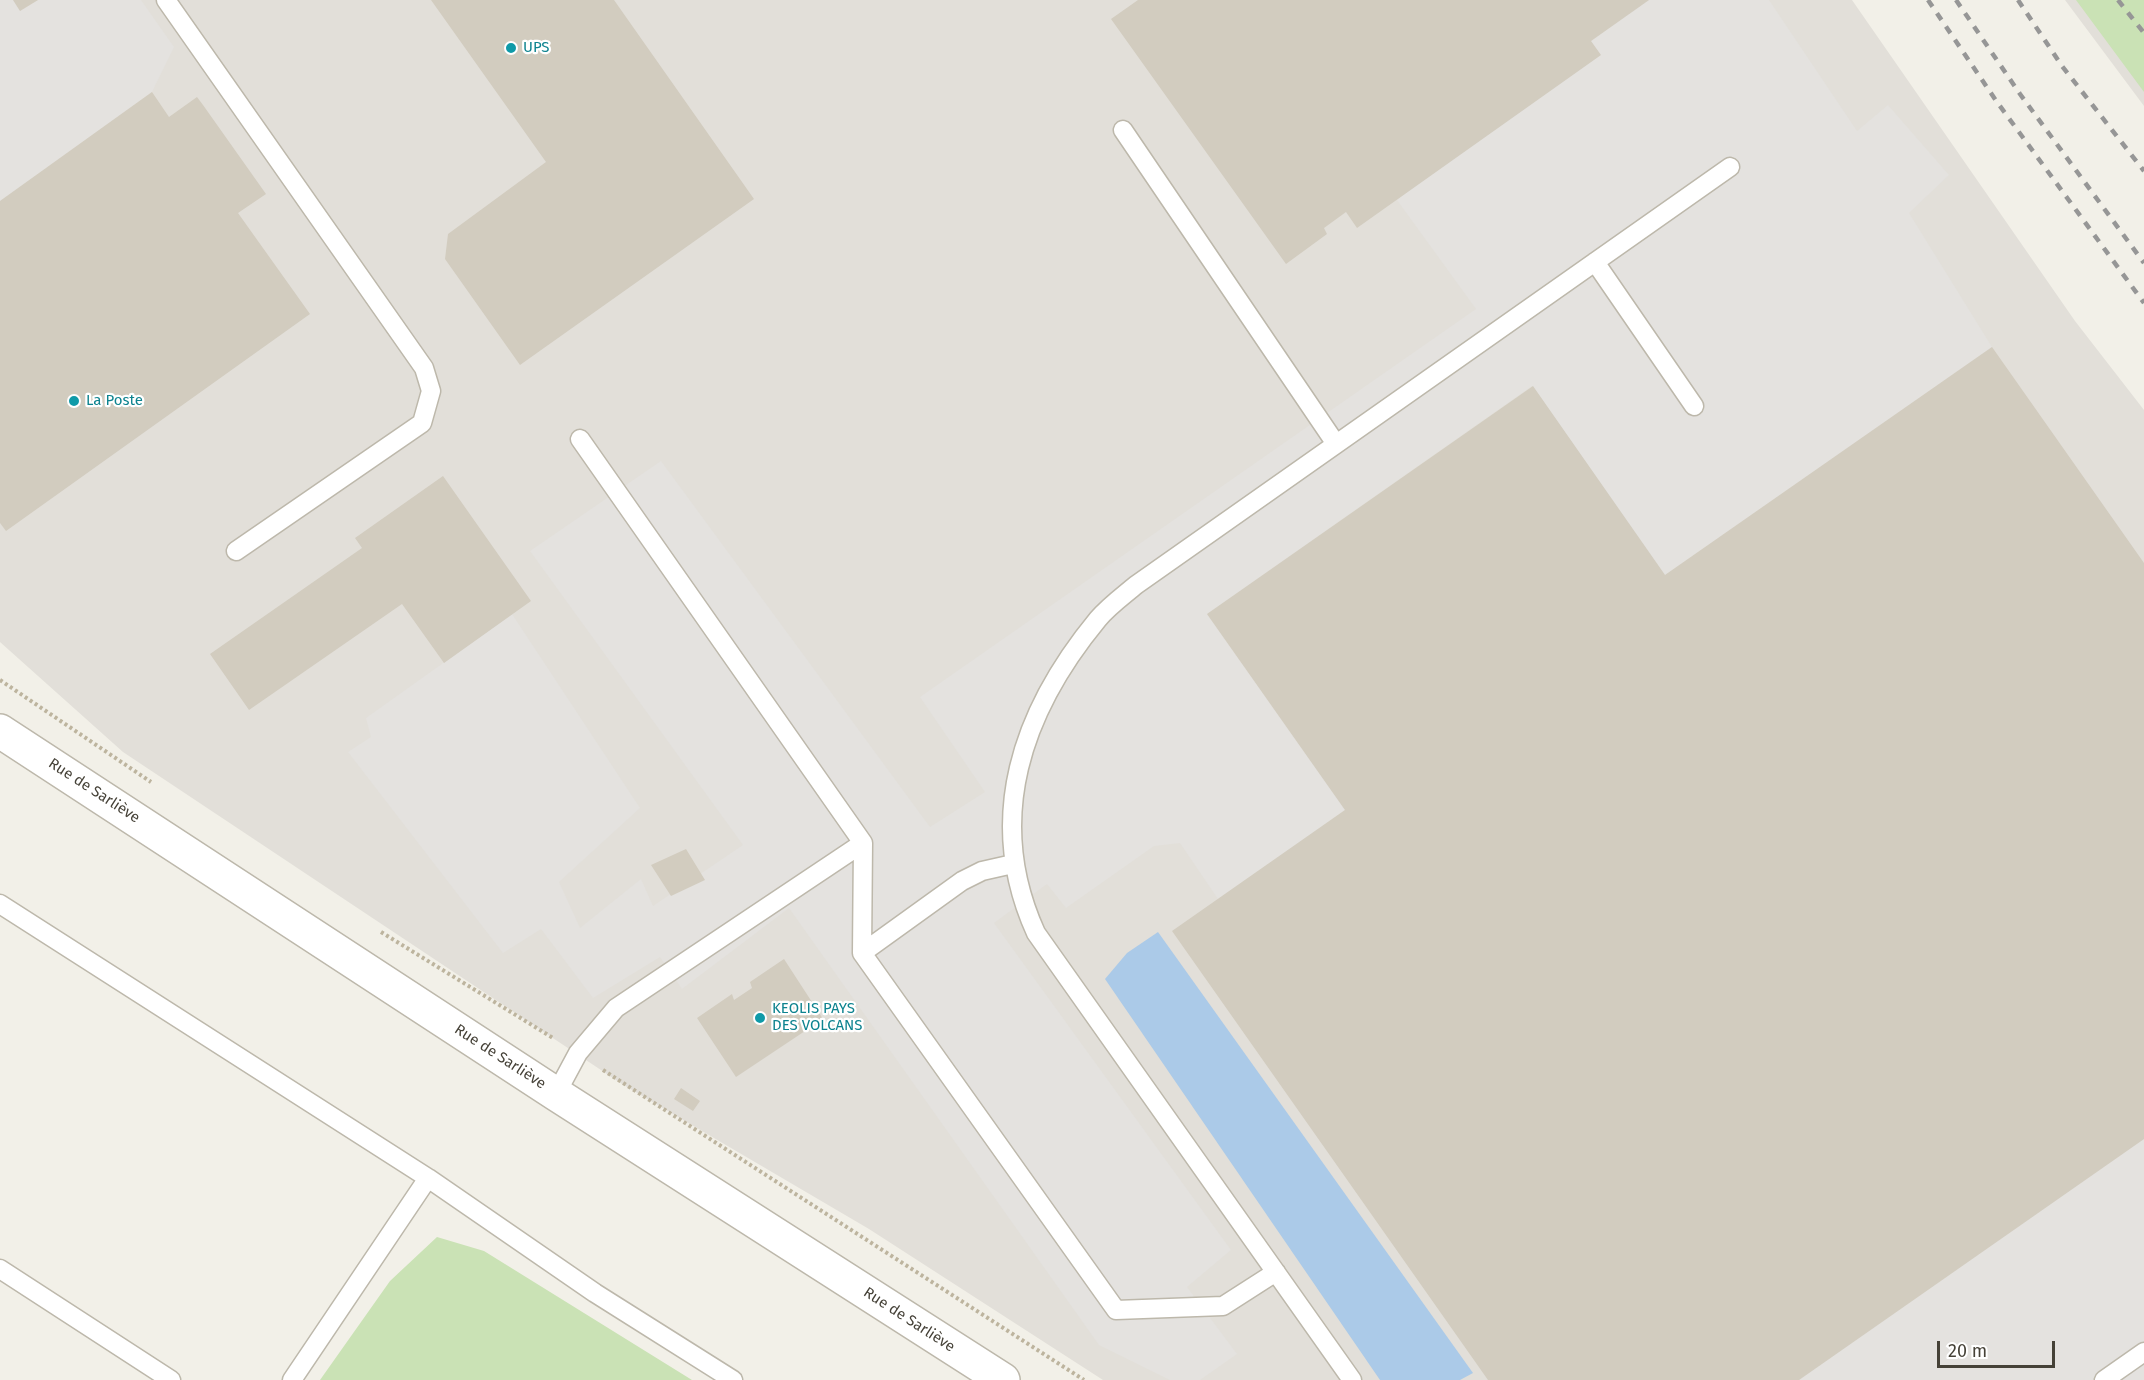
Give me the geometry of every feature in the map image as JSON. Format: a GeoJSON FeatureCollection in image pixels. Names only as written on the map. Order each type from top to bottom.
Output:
{"type":"FeatureCollection","features":[{"type":"Feature","properties":{"kind":"street","name":"Rue de Sarliève"},"geometry":{"type":"LineString","coordinates":[[0,731],[556,1094],[1003,1380]]}},
{"type":"Feature","properties":{"kind":"lane"},"geometry":{"type":"LineString","coordinates":[[166,0],[424,368],[431,391],[422,423],[236,551]]}},
{"type":"Feature","properties":{"kind":"lane"},"geometry":{"type":"LineString","coordinates":[[1123,130],[1336,444]]}},
{"type":"Feature","properties":{"kind":"lane"},"geometry":{"type":"LineString","coordinates":[[1352,1380],[1036,933],[1023,904],[1013,864],[1013,792],[1027,736],[1053,680],[1100,617],[1136,585],[1730,167]]}},
{"type":"Feature","properties":{"kind":"lane"},"geometry":{"type":"LineString","coordinates":[[1595,262],[1694,406]]}},
{"type":"Feature","properties":{"kind":"lane"},"geometry":{"type":"LineString","coordinates":[[580,439],[863,843],[862,953],[1116,1310],[1223,1306],[1276,1272]]}},
{"type":"Feature","properties":{"kind":"lane"},"geometry":{"type":"LineString","coordinates":[[556,1094],[578,1053],[616,1008],[863,843]]}},
{"type":"Feature","properties":{"kind":"lane"},"geometry":{"type":"LineString","coordinates":[[862,953],[962,881],[982,872],[1013,864]]}},
{"type":"Feature","properties":{"kind":"lane"},"geometry":{"type":"LineString","coordinates":[[0,904],[428,1178],[595,1293],[733,1380]]}},
{"type":"Feature","properties":{"kind":"lane"},"geometry":{"type":"LineString","coordinates":[[292,1380],[428,1178]]}},
{"type":"Feature","properties":{"kind":"lane"},"geometry":{"type":"LineString","coordinates":[[0,1269],[171,1380]]}},
{"type":"Feature","properties":{"kind":"lane"},"geometry":{"type":"LineString","coordinates":[[2104,1380],[2144,1352]]}},
{"type":"Feature","properties":{"kind":"path"},"geometry":{"type":"LineString","coordinates":[[0,680],[156,785]]}},
{"type":"Feature","properties":{"kind":"path"},"geometry":{"type":"LineString","coordinates":[[374,927],[578,1053],[1084,1380]]}},
{"type":"Feature","properties":{"kind":"shaded area"},"geometry":{"type":"Polygon","coordinates":[[[0,0],[1852,0],[2075,321],[2144,410],[2144,1380],[1103,1380],[869,1229],[622,1084],[123,752],[0,642],[0,0]]]}},
{"type":"Feature","properties":{"kind":"shaded area"},"geometry":{"type":"Polygon","coordinates":[[[0,0],[13,0],[20,11],[38,0],[141,0],[174,47],[152,92],[0,201],[0,0]]]}},
{"type":"Feature","properties":{"kind":"shaded area"},"geometry":{"type":"Polygon","coordinates":[[[1649,0],[1769,0],[1857,131],[1888,105],[1949,175],[1909,213],[1992,347],[1665,575],[1532,386],[1207,614],[1345,810],[1218,899],[1180,843],[1154,846],[1066,908],[1047,884],[994,923],[1231,1250],[1187,1287],[1237,1354],[1200,1380],[1170,1380],[1099,1345],[789,908],[682,989],[660,957],[593,998],[541,929],[503,953],[348,752],[371,737],[366,718],[512,614],[640,808],[559,882],[580,928],[641,879],[653,906],[743,845],[530,551],[661,461],[930,827],[985,792],[920,697],[1476,309],[1397,200],[1591,41],[1649,0]]]}},
{"type":"Feature","properties":{"kind":"shaded area"},"geometry":{"type":"Polygon","coordinates":[[[2065,0],[2144,0],[2144,106],[2065,0]]]}},
{"type":"Feature","properties":{"kind":"shaded area"},"geometry":{"type":"Polygon","coordinates":[[[2144,1139],[2144,1380],[1799,1380],[2144,1139]]]}},
{"type":"Feature","properties":{"kind":"green space"},"geometry":{"type":"Polygon","coordinates":[[[2076,0],[2144,0],[2144,92],[2076,0]]]}},
{"type":"Feature","properties":{"kind":"green space"},"geometry":{"type":"Polygon","coordinates":[[[437,1237],[484,1251],[692,1380],[320,1380],[390,1281],[437,1237]]]}},
{"type":"Feature","properties":{"kind":"water"},"geometry":{"type":"Polygon","coordinates":[[[1158,932],[1473,1373],[1460,1380],[1380,1380],[1105,979],[1127,953],[1158,932]]]}},
{"type":"Feature","properties":{"kind":"building"},"geometry":{"type":"Polygon","coordinates":[[[13,0],[38,0],[20,11],[13,0]]]}},
{"type":"Feature","properties":{"kind":"building"},"geometry":{"type":"Polygon","coordinates":[[[431,0],[614,0],[754,199],[520,365],[445,259],[448,234],[546,162],[431,0]]]}},
{"type":"Feature","properties":{"kind":"building"},"geometry":{"type":"Polygon","coordinates":[[[1138,0],[1649,0],[1591,41],[1601,55],[1357,228],[1346,212],[1324,228],[1327,234],[1286,264],[1111,19],[1138,0]]]}},
{"type":"Feature","properties":{"kind":"building","name":"La Poste"},"geometry":{"type":"Polygon","coordinates":[[[152,92],[169,117],[197,97],[203,105],[266,194],[238,213],[310,314],[6,531],[0,523],[0,201],[152,92]]]}},
{"type":"Feature","properties":{"kind":"building"},"geometry":{"type":"Polygon","coordinates":[[[1992,347],[2144,563],[2144,1139],[1799,1380],[1488,1380],[1172,931],[1345,810],[1207,614],[1533,386],[1665,575],[1992,347]]]}},
{"type":"Feature","properties":{"kind":"building"},"geometry":{"type":"Polygon","coordinates":[[[443,476],[531,601],[444,663],[402,604],[249,710],[210,654],[362,548],[355,538],[443,476]]]}},
{"type":"Feature","properties":{"kind":"building"},"geometry":{"type":"Polygon","coordinates":[[[686,849],[705,880],[671,896],[651,865],[686,849]]]}},
{"type":"Feature","properties":{"kind":"building","name":"KEOLIS PAYS DES VOLCANS"},"geometry":{"type":"Polygon","coordinates":[[[784,959],[823,1019],[736,1077],[697,1018],[732,994],[734,1000],[752,988],[750,982],[784,959]]]}},
{"type":"Feature","properties":{"kind":"building"},"geometry":{"type":"Polygon","coordinates":[[[681,1088],[700,1101],[693,1111],[674,1099],[681,1088]]]}},
{"type":"Feature","properties":{"kind":"railway"},"geometry":{"type":"LineString","coordinates":[[1928,0],[1997,102],[2144,303]]}},
{"type":"Feature","properties":{"kind":"railway"},"geometry":{"type":"LineString","coordinates":[[1956,0],[2020,94],[2144,263]]}},
{"type":"Feature","properties":{"kind":"railway"},"geometry":{"type":"LineString","coordinates":[[2018,0],[2062,66],[2144,171]]}},
{"type":"Feature","properties":{"kind":"railway"},"geometry":{"type":"LineString","coordinates":[[2118,0],[2144,33]]}},
{"type":"Feature","properties":{"kind":"place","name":"UPS"},"geometry":{"type":"Point","coordinates":[511,48]}},
{"type":"Feature","properties":{"kind":"place","name":"La Poste"},"geometry":{"type":"Point","coordinates":[74,401]}},
{"type":"Feature","properties":{"kind":"place","name":"KEOLIS PAYS DES VOLCANS"},"geometry":{"type":"Point","coordinates":[760,1018]}}]}
